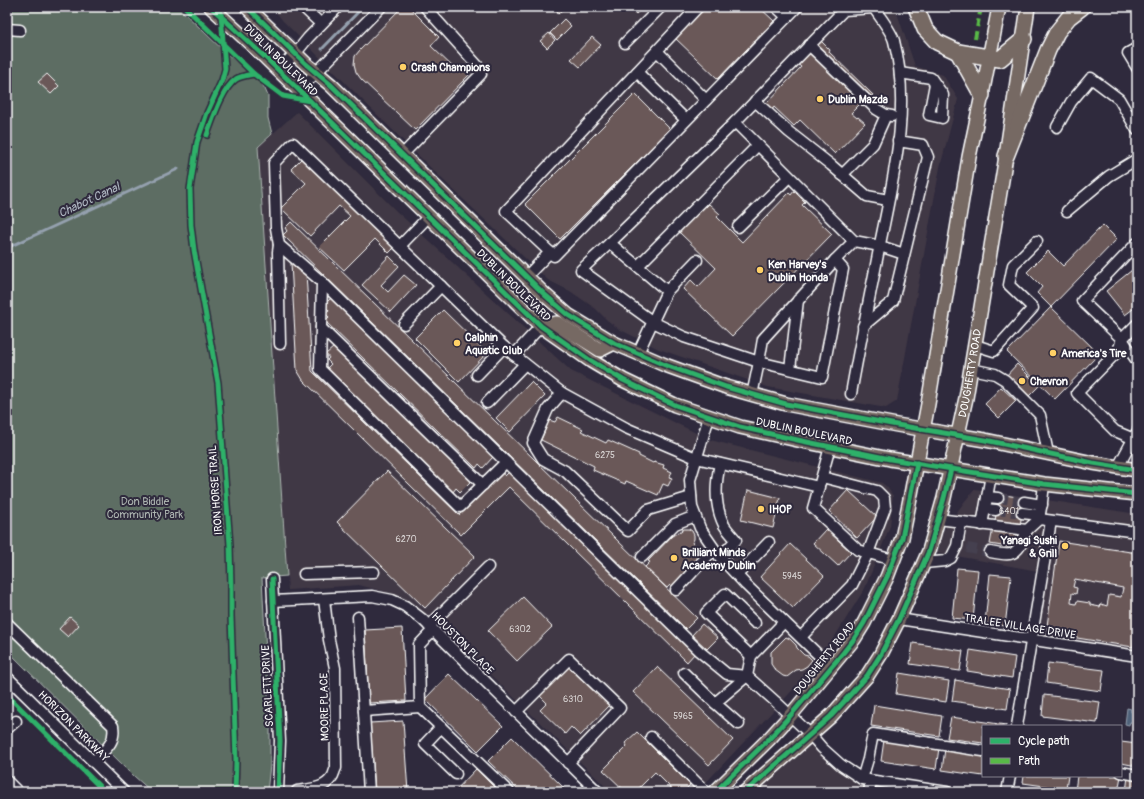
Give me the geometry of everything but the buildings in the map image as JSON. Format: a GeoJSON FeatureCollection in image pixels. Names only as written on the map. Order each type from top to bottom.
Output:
{"type":"FeatureCollection","features":[{"type":"Feature","properties":{"kind":"highway"},"geometry":{"type":"LineString","coordinates":[[916,7],[925,29],[937,42],[958,52],[1000,59],[1024,39]]}},
{"type":"Feature","properties":{"kind":"highway"},"geometry":{"type":"LineString","coordinates":[[1006,156],[1048,50],[1057,32],[1069,18],[1082,7]]}},
{"type":"Feature","properties":{"kind":"highway"},"geometry":{"type":"LineString","coordinates":[[958,52],[982,95]]}},
{"type":"Feature","properties":{"kind":"main road","name":"DUBLIN BOULEVARD"},"geometry":{"type":"LineString","coordinates":[[211,7],[299,90],[541,326],[623,380],[675,405],[709,417],[740,427],[830,447],[1044,484],[1137,494]]}},
{"type":"Feature","properties":{"kind":"main road","name":"DOUGHERTY ROAD"},"geometry":{"type":"LineString","coordinates":[[715,792],[769,739],[790,716],[854,639],[864,623],[887,577],[902,538],[923,430],[969,157],[999,7]]}},
{"type":"Feature","properties":{"kind":"main road","name":"DOUGHERTY ROAD"},"geometry":{"type":"LineString","coordinates":[[750,790],[831,716],[867,676],[881,654],[899,619],[929,551],[944,498],[966,398],[1006,156],[1028,7]]}},
{"type":"Feature","properties":{"kind":"main road","name":"DUBLIN BOULEVARD"},"geometry":{"type":"LineString","coordinates":[[251,8],[295,54],[331,85],[545,295],[568,315],[614,343],[665,365],[726,387],[786,404],[985,440],[1137,470]]}},
{"type":"Feature","properties":{"kind":"main road"},"geometry":{"type":"LineString","coordinates":[[541,326],[557,323],[600,350],[614,343]]}},
{"type":"Feature","properties":{"kind":"street"},"geometry":{"type":"LineString","coordinates":[[303,7],[321,24]]}},
{"type":"Feature","properties":{"kind":"street"},"geometry":{"type":"LineString","coordinates":[[278,70],[295,54],[308,38],[338,7]]}},
{"type":"Feature","properties":{"kind":"street"},"geometry":{"type":"LineString","coordinates":[[299,90],[381,7]]}},
{"type":"Feature","properties":{"kind":"street"},"geometry":{"type":"LineString","coordinates":[[402,155],[481,74],[478,66],[425,7]]}},
{"type":"Feature","properties":{"kind":"street"},"geometry":{"type":"LineString","coordinates":[[625,43],[660,7]]}},
{"type":"Feature","properties":{"kind":"street"},"geometry":{"type":"LineString","coordinates":[[698,7],[506,211],[554,256],[797,7]]}},
{"type":"Feature","properties":{"kind":"street"},"geometry":{"type":"LineString","coordinates":[[776,7],[787,17]]}},
{"type":"Feature","properties":{"kind":"street"},"geometry":{"type":"LineString","coordinates":[[835,260],[843,269],[822,377],[759,362],[684,337],[653,322],[581,270],[735,122],[844,10],[874,7],[894,39],[900,73],[901,106],[898,141],[888,200],[851,394]]}},
{"type":"Feature","properties":{"kind":"street"},"geometry":{"type":"LineString","coordinates":[[7,29],[20,30]]}},
{"type":"Feature","properties":{"kind":"street"},"geometry":{"type":"LineString","coordinates":[[809,45],[876,109],[886,115],[900,117]]}},
{"type":"Feature","properties":{"kind":"street"},"geometry":{"type":"LineString","coordinates":[[1137,48],[1128,53],[1137,68]]}},
{"type":"Feature","properties":{"kind":"street"},"geometry":{"type":"LineString","coordinates":[[657,51],[706,100]]}},
{"type":"Feature","properties":{"kind":"street"},"geometry":{"type":"LineString","coordinates":[[637,72],[686,120]]}},
{"type":"Feature","properties":{"kind":"street"},"geometry":{"type":"LineString","coordinates":[[900,73],[931,78],[935,84]]}},
{"type":"Feature","properties":{"kind":"street"},"geometry":{"type":"LineString","coordinates":[[1057,127],[1070,102],[1091,78],[1119,99],[1137,130]]}},
{"type":"Feature","properties":{"kind":"street"},"geometry":{"type":"LineString","coordinates":[[755,101],[789,132],[867,196],[888,200]]}},
{"type":"Feature","properties":{"kind":"street"},"geometry":{"type":"LineString","coordinates":[[842,175],[873,144],[886,115]]}},
{"type":"Feature","properties":{"kind":"street"},"geometry":{"type":"LineString","coordinates":[[735,122],[854,241],[880,246],[904,254]]}},
{"type":"Feature","properties":{"kind":"street"},"geometry":{"type":"LineString","coordinates":[[863,326],[893,301],[928,157],[923,145],[898,141]]}},
{"type":"Feature","properties":{"kind":"street"},"geometry":{"type":"LineString","coordinates":[[280,344],[279,245],[276,228],[274,163],[293,143],[504,347],[562,393],[626,428],[696,458],[819,487]]}},
{"type":"Feature","properties":{"kind":"street"},"geometry":{"type":"LineString","coordinates":[[638,266],[758,146]]}},
{"type":"Feature","properties":{"kind":"street"},"geometry":{"type":"LineString","coordinates":[[1067,211],[1109,176],[1137,159]]}},
{"type":"Feature","properties":{"kind":"street"},"geometry":{"type":"LineString","coordinates":[[738,227],[789,177]]}},
{"type":"Feature","properties":{"kind":"street"},"geometry":{"type":"LineString","coordinates":[[400,246],[428,216]]}},
{"type":"Feature","properties":{"kind":"street"},"geometry":{"type":"LineString","coordinates":[[975,345],[994,351],[1033,308],[1009,285],[1013,265],[1037,240]]}},
{"type":"Feature","properties":{"kind":"street"},"geometry":{"type":"LineString","coordinates":[[752,394],[763,339],[854,241]]}},
{"type":"Feature","properties":{"kind":"street"},"geometry":{"type":"LineString","coordinates":[[610,243],[667,291]]}},
{"type":"Feature","properties":{"kind":"street"},"geometry":{"type":"LineString","coordinates":[[1137,243],[1082,301],[1122,339],[1137,361]]}},
{"type":"Feature","properties":{"kind":"street"},"geometry":{"type":"LineString","coordinates":[[279,245],[322,282],[699,651],[727,674],[747,676],[841,765],[866,780],[895,788],[947,792]]}},
{"type":"Feature","properties":{"kind":"street"},"geometry":{"type":"LineString","coordinates":[[526,277],[550,252]]}},
{"type":"Feature","properties":{"kind":"street"},"geometry":{"type":"LineString","coordinates":[[638,353],[667,291],[697,260]]}},
{"type":"Feature","properties":{"kind":"street"},"geometry":{"type":"LineString","coordinates":[[322,282],[320,369],[460,507],[506,462]]}},
{"type":"Feature","properties":{"kind":"street"},"geometry":{"type":"LineString","coordinates":[[404,324],[441,286]]}},
{"type":"Feature","properties":{"kind":"street"},"geometry":{"type":"LineString","coordinates":[[790,370],[798,300]]}},
{"type":"Feature","properties":{"kind":"street"},"geometry":{"type":"LineString","coordinates":[[1118,467],[1135,436],[1115,431],[1077,392],[1118,351],[1122,339],[1137,324]]}},
{"type":"Feature","properties":{"kind":"street"},"geometry":{"type":"LineString","coordinates":[[514,355],[541,326]]}},
{"type":"Feature","properties":{"kind":"street"},"geometry":{"type":"LineString","coordinates":[[321,328],[483,485]]}},
{"type":"Feature","properties":{"kind":"street"},"geometry":{"type":"LineString","coordinates":[[477,375],[504,347]]}},
{"type":"Feature","properties":{"kind":"street"},"geometry":{"type":"LineString","coordinates":[[488,402],[525,364]]}},
{"type":"Feature","properties":{"kind":"street"},"geometry":{"type":"LineString","coordinates":[[971,369],[995,374],[1005,380],[1040,415],[1048,453]]}},
{"type":"Feature","properties":{"kind":"street"},"geometry":{"type":"LineString","coordinates":[[562,393],[548,408],[533,443],[543,459],[565,470],[628,531],[648,510],[691,497]]}},
{"type":"Feature","properties":{"kind":"street"},"geometry":{"type":"LineString","coordinates":[[709,417],[690,480],[692,508],[702,533],[736,575],[831,667]]}},
{"type":"Feature","properties":{"kind":"street"},"geometry":{"type":"LineString","coordinates":[[830,447],[813,508],[858,550],[893,560]]}},
{"type":"Feature","properties":{"kind":"street"},"geometry":{"type":"LineString","coordinates":[[676,590],[717,553],[736,540],[724,525],[718,508],[716,491],[720,464]]}},
{"type":"Feature","properties":{"kind":"street"},"geometry":{"type":"LineString","coordinates":[[982,524],[991,475]]}},
{"type":"Feature","properties":{"kind":"street"},"geometry":{"type":"LineString","coordinates":[[800,637],[852,585],[868,553],[885,508],[884,498],[873,489],[822,477]]}},
{"type":"Feature","properties":{"kind":"street"},"geometry":{"type":"LineString","coordinates":[[990,552],[1010,554],[1017,550],[1027,530],[1040,513],[1044,484]]}},
{"type":"Feature","properties":{"kind":"street"},"geometry":{"type":"LineString","coordinates":[[987,496],[998,498]]}},
{"type":"Feature","properties":{"kind":"street"},"geometry":{"type":"LineString","coordinates":[[1024,502],[1051,521],[1137,532]]}},
{"type":"Feature","properties":{"kind":"street"},"geometry":{"type":"LineString","coordinates":[[985,509],[996,510]]}},
{"type":"Feature","properties":{"kind":"street"},"geometry":{"type":"LineString","coordinates":[[1022,513],[1040,513]]}},
{"type":"Feature","properties":{"kind":"street"},"geometry":{"type":"LineString","coordinates":[[642,557],[675,524],[695,516]]}},
{"type":"Feature","properties":{"kind":"street"},"geometry":{"type":"LineString","coordinates":[[938,519],[1027,530]]}},
{"type":"Feature","properties":{"kind":"street"},"geometry":{"type":"LineString","coordinates":[[1017,725],[1051,521]]}},
{"type":"Feature","properties":{"kind":"street"},"geometry":{"type":"LineString","coordinates":[[924,563],[945,561],[951,558],[962,547],[961,522]]}},
{"type":"Feature","properties":{"kind":"street"},"geometry":{"type":"LineString","coordinates":[[736,575],[769,542]]}},
{"type":"Feature","properties":{"kind":"street"},"geometry":{"type":"LineString","coordinates":[[488,567],[431,628],[419,646],[420,706],[508,792]]}},
{"type":"Feature","properties":{"kind":"street"},"geometry":{"type":"LineString","coordinates":[[304,574],[374,572]]}},
{"type":"Feature","properties":{"kind":"street","name":"SCARLETT DRIVE"},"geometry":{"type":"LineString","coordinates":[[272,579],[280,741],[278,792]]}},
{"type":"Feature","properties":{"kind":"street"},"geometry":{"type":"LineString","coordinates":[[751,656],[706,613],[725,594],[755,624]]}},
{"type":"Feature","properties":{"kind":"street","name":"HOUSTON PLACE"},"geometry":{"type":"LineString","coordinates":[[273,601],[372,596],[392,600],[405,606],[422,619],[598,792]]}},
{"type":"Feature","properties":{"kind":"street","name":"MOORE PLACE"},"geometry":{"type":"LineString","coordinates":[[297,791],[320,787],[327,783],[332,777],[336,768],[335,668],[329,640],[324,599]]}},
{"type":"Feature","properties":{"kind":"street"},"geometry":{"type":"LineString","coordinates":[[358,617],[368,792]]}},
{"type":"Feature","properties":{"kind":"street","name":"TRALEE VILLAGE DRIVE"},"geometry":{"type":"LineString","coordinates":[[899,619],[1137,656]]}},
{"type":"Feature","properties":{"kind":"street"},"geometry":{"type":"LineString","coordinates":[[715,703],[747,676],[751,656],[784,622]]}},
{"type":"Feature","properties":{"kind":"street"},"geometry":{"type":"LineString","coordinates":[[7,623],[113,726],[114,732],[111,744],[93,762]]}},
{"type":"Feature","properties":{"kind":"street"},"geometry":{"type":"LineString","coordinates":[[516,712],[569,659],[620,708],[568,763]]}},
{"type":"Feature","properties":{"kind":"street"},"geometry":{"type":"LineString","coordinates":[[684,673],[739,724]]}},
{"type":"Feature","properties":{"kind":"street","name":"HORIZON PARKWAY"},"geometry":{"type":"LineString","coordinates":[[7,677],[124,792]]}},
{"type":"Feature","properties":{"kind":"street"},"geometry":{"type":"LineString","coordinates":[[364,711],[420,706]]}},
{"type":"Feature","properties":{"kind":"street"},"geometry":{"type":"LineString","coordinates":[[7,729],[16,721]]}},
{"type":"Feature","properties":{"kind":"street"},"geometry":{"type":"LineString","coordinates":[[441,727],[425,744],[456,774]]}},
{"type":"Feature","properties":{"kind":"street"},"geometry":{"type":"LineString","coordinates":[[869,792],[866,780],[873,734],[982,751]]}},
{"type":"Feature","properties":{"kind":"street"},"geometry":{"type":"LineString","coordinates":[[651,737],[706,792]]}},
{"type":"Feature","properties":{"kind":"street"},"geometry":{"type":"LineString","coordinates":[[1122,772],[1137,775]]}},
{"type":"Feature","properties":{"kind":"street"},"geometry":{"type":"LineString","coordinates":[[1007,792],[1010,777]]}},
{"type":"Feature","properties":{"kind":"street"},"geometry":{"type":"LineString","coordinates":[[7,781],[18,792]]}},
{"type":"Feature","properties":{"kind":"shaded area"},"geometry":{"type":"Polygon","coordinates":[[[272,7],[895,7],[915,66],[943,75],[958,99],[940,167],[897,401],[886,408],[768,387],[659,349],[619,329],[596,309],[570,291],[548,280],[441,178],[283,21],[272,7]]]}},
{"type":"Feature","properties":{"kind":"shaded area"},"geometry":{"type":"Polygon","coordinates":[[[297,112],[395,210],[571,371],[710,440],[882,483],[887,487],[893,496],[890,526],[865,588],[819,662],[697,792],[611,792],[453,638],[394,594],[359,585],[288,590],[258,147],[297,112]]]}},
{"type":"Feature","properties":{"kind":"shaded area"},"geometry":{"type":"Polygon","coordinates":[[[975,489],[1137,514],[1137,656],[1032,640],[1043,572],[929,551],[975,489]]]}},
{"type":"Feature","properties":{"kind":"shaded area"},"geometry":{"type":"Polygon","coordinates":[[[810,734],[862,779],[947,792],[745,792],[810,734]]]}},
{"type":"Feature","properties":{"kind":"green space","name":"Don Biddle Community Park"},"geometry":{"type":"Polygon","coordinates":[[[7,7],[178,7],[226,53],[259,80],[268,96],[268,118],[272,134],[258,147],[287,576],[262,578],[270,728],[270,765],[267,792],[152,792],[7,650],[7,7]]]}},
{"type":"Feature","properties":{"kind":"water"},"geometry":{"type":"Polygon","coordinates":[[[1127,708],[1131,709],[1131,712],[1137,713],[1137,723],[1130,722],[1129,725],[1125,724],[1127,708]]]}},
{"type":"Feature","properties":{"kind":"waterway","name":"Chabot Canal"},"geometry":{"type":"LineString","coordinates":[[322,49],[363,7]]}},
{"type":"Feature","properties":{"kind":"waterway","name":"Chabot Canal"},"geometry":{"type":"LineString","coordinates":[[7,248],[178,169]]}},
{"type":"Feature","properties":{"kind":"tunnel"},"geometry":{"type":"LineString","coordinates":[[998,498],[1024,502]]}},
{"type":"Feature","properties":{"kind":"tunnel"},"geometry":{"type":"LineString","coordinates":[[996,510],[1022,513]]}},
{"type":"Feature","properties":{"kind":"tunnel"},"geometry":{"type":"LineString","coordinates":[[967,548],[990,552]]}},
{"type":"Feature","properties":{"kind":"marked path"},"geometry":{"type":"LineString","coordinates":[[975,39],[981,7]]}},
{"type":"Feature","properties":{"kind":"cycle path"},"geometry":{"type":"LineString","coordinates":[[185,7],[254,74],[283,96],[310,101]]}},
{"type":"Feature","properties":{"kind":"cycle path"},"geometry":{"type":"LineString","coordinates":[[211,7],[266,58],[541,326],[591,361],[623,380],[675,405],[740,427],[802,441],[890,459],[1044,484],[1137,494]]}},
{"type":"Feature","properties":{"kind":"cycle path"},"geometry":{"type":"LineString","coordinates":[[247,7],[306,64],[331,85],[545,295],[568,315],[614,343],[665,365],[726,387],[786,404],[985,440],[1093,463],[1137,470]]}},
{"type":"Feature","properties":{"kind":"cycle path","name":"IRON HORSE TRAIL"},"geometry":{"type":"LineString","coordinates":[[221,13],[225,69],[197,142],[190,189],[191,225],[194,250],[218,383],[230,545],[236,761],[235,792]]}},
{"type":"Feature","properties":{"kind":"cycle path"},"geometry":{"type":"LineString","coordinates":[[207,135],[218,105],[226,90],[236,79],[254,74]]}},
{"type":"Feature","properties":{"kind":"cycle path"},"geometry":{"type":"LineString","coordinates":[[715,792],[769,739],[790,716],[843,653],[864,623],[887,577],[902,538],[917,463]]}},
{"type":"Feature","properties":{"kind":"cycle path"},"geometry":{"type":"LineString","coordinates":[[745,792],[831,716],[867,676],[881,654],[899,619],[929,551],[951,469]]}},
{"type":"Feature","properties":{"kind":"cycle path"},"geometry":{"type":"LineString","coordinates":[[272,579],[280,741],[278,792]]}},
{"type":"Feature","properties":{"kind":"cycle path"},"geometry":{"type":"LineString","coordinates":[[7,695],[105,792]]}},
{"type":"Feature","properties":{"kind":"place","name":"Crash Champions"},"geometry":{"type":"Point","coordinates":[403,67]}},
{"type":"Feature","properties":{"kind":"place","name":"Dublin Mazda"},"geometry":{"type":"Point","coordinates":[820,99]}},
{"type":"Feature","properties":{"kind":"place","name":"Ken Harvey's Dublin Honda"},"geometry":{"type":"Point","coordinates":[760,270]}},
{"type":"Feature","properties":{"kind":"place","name":"Calphin Aquatic Club"},"geometry":{"type":"Point","coordinates":[457,343]}},
{"type":"Feature","properties":{"kind":"place","name":"America's Tire"},"geometry":{"type":"Point","coordinates":[1053,353]}},
{"type":"Feature","properties":{"kind":"place","name":"Chevron"},"geometry":{"type":"Point","coordinates":[1022,381]}},
{"type":"Feature","properties":{"kind":"place","name":"IHOP"},"geometry":{"type":"Point","coordinates":[761,509]}},
{"type":"Feature","properties":{"kind":"place","name":"Yanagi Sushi & Grill"},"geometry":{"type":"Point","coordinates":[1065,546]}},
{"type":"Feature","properties":{"kind":"place","name":"Brilliant Minds Academy Dublin"},"geometry":{"type":"Point","coordinates":[674,558]}}]}
